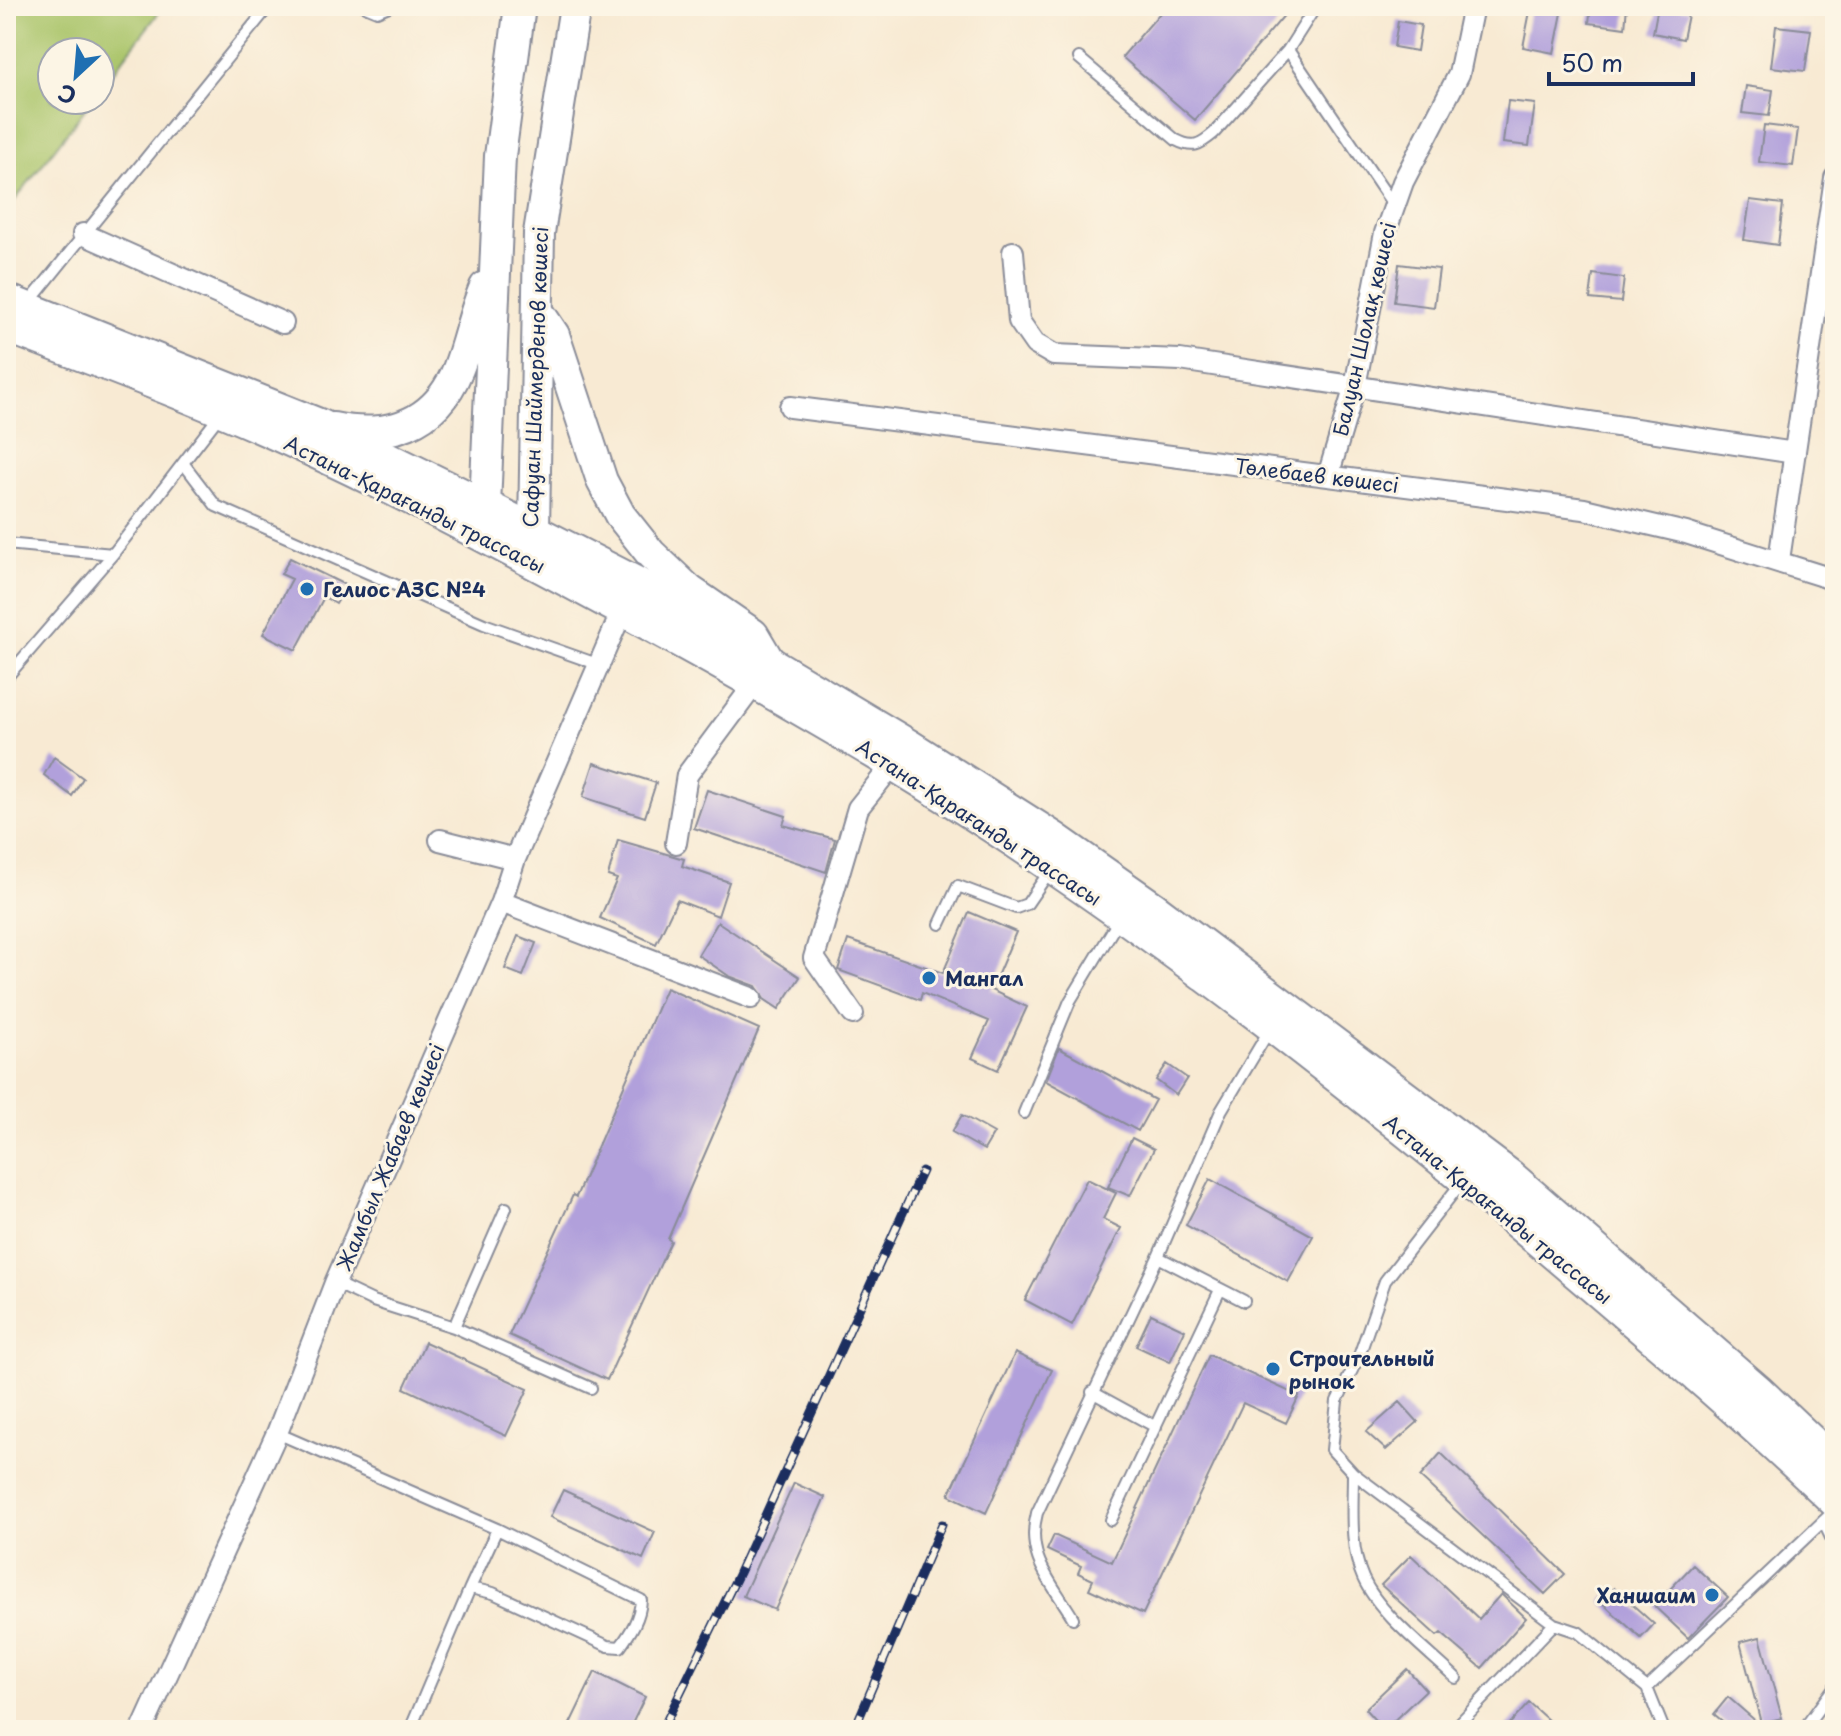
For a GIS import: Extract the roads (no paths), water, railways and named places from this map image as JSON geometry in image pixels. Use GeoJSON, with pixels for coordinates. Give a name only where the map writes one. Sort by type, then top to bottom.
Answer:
{"type":"FeatureCollection","features":[{"type":"Feature","properties":{"kind":"main road"},"geometry":{"type":"LineString","coordinates":[[485,522],[500,156],[520,6]]}},
{"type":"Feature","properties":{"kind":"main road","name":"Сафуан Шаймерденов көшесі"},"geometry":{"type":"LineString","coordinates":[[525,542],[539,233],[575,6]]}},
{"type":"Feature","properties":{"kind":"main road"},"geometry":{"type":"LineString","coordinates":[[319,425],[360,434],[380,433],[397,430],[425,414],[457,371],[476,306],[493,271]]}},
{"type":"Feature","properties":{"kind":"main road"},"geometry":{"type":"LineString","coordinates":[[537,309],[554,335],[602,481],[620,515],[651,554],[689,590],[753,634],[764,674]]}},
{"type":"Feature","properties":{"kind":"main road","name":"Астана-Қарағанды трассасы"},"geometry":{"type":"LineString","coordinates":[[12,315],[224,411],[485,522],[629,596],[764,674],[909,746],[1055,839],[1511,1177],[1758,1391],[1835,1464]]}},
{"type":"Feature","properties":{"kind":"main road","name":"Астана-Қарағанды трассасы"},"geometry":{"type":"LineString","coordinates":[[12,315],[319,425],[485,522]]}},
{"type":"Feature","properties":{"kind":"main road","name":"Астана-Қарағанды трассасы"},"geometry":{"type":"LineString","coordinates":[[764,674],[1053,867],[1271,1027],[1464,1178],[1753,1422],[1829,1511]]}},
{"type":"Feature","properties":{"kind":"street","name":"Балуан Шолақ көшесі"},"geometry":{"type":"LineString","coordinates":[[1328,476],[1355,386],[1385,233],[1394,206],[1459,74],[1473,6]]}},
{"type":"Feature","properties":{"kind":"street"},"geometry":{"type":"LineString","coordinates":[[1779,560],[1835,178]]}},
{"type":"Feature","properties":{"kind":"street"},"geometry":{"type":"LineString","coordinates":[[83,234],[283,323]]}},
{"type":"Feature","properties":{"kind":"street"},"geometry":{"type":"LineString","coordinates":[[1013,252],[1019,321],[1035,344],[1054,355],[1180,360],[1795,453]]}},
{"type":"Feature","properties":{"kind":"street","name":"Төлебаев көшесі"},"geometry":{"type":"LineString","coordinates":[[790,407],[1584,509],[1779,560],[1835,580]]}},
{"type":"Feature","properties":{"kind":"street","name":"Жамбыл Жабаев көшесі"},"geometry":{"type":"LineString","coordinates":[[142,1730],[277,1433],[335,1283],[501,902],[515,859],[629,596]]}},
{"type":"Feature","properties":{"kind":"street"},"geometry":{"type":"LineString","coordinates":[[676,843],[687,775],[764,674]]}},
{"type":"Feature","properties":{"kind":"street"},"geometry":{"type":"LineString","coordinates":[[853,1014],[814,958],[858,808],[894,763]]}},
{"type":"Feature","properties":{"kind":"street"},"geometry":{"type":"LineString","coordinates":[[440,840],[515,859]]}},
{"type":"Feature","properties":{"kind":"street"},"geometry":{"type":"LineString","coordinates":[[501,902],[751,998]]}},
{"type":"Feature","properties":{"kind":"lane"},"geometry":{"type":"LineString","coordinates":[[12,315],[83,234],[269,6]]}},
{"type":"Feature","properties":{"kind":"lane"},"geometry":{"type":"LineString","coordinates":[[365,6],[377,11],[389,6]]}},
{"type":"Feature","properties":{"kind":"lane"},"geometry":{"type":"LineString","coordinates":[[1079,58],[1176,140],[1188,146],[1200,145],[1288,50],[1316,6]]}},
{"type":"Feature","properties":{"kind":"lane"},"geometry":{"type":"LineString","coordinates":[[1288,50],[1394,206]]}},
{"type":"Feature","properties":{"kind":"lane"},"geometry":{"type":"LineString","coordinates":[[6,678],[113,554],[224,411]]}},
{"type":"Feature","properties":{"kind":"lane"},"geometry":{"type":"LineString","coordinates":[[184,464],[216,506],[484,624],[600,665]]}},
{"type":"Feature","properties":{"kind":"lane"},"geometry":{"type":"LineString","coordinates":[[6,544],[113,554]]}},
{"type":"Feature","properties":{"kind":"lane"},"geometry":{"type":"LineString","coordinates":[[940,924],[958,886],[1016,908],[1027,904],[1053,867]]}},
{"type":"Feature","properties":{"kind":"lane"},"geometry":{"type":"LineString","coordinates":[[1024,1113],[1070,1001],[1121,916]]}},
{"type":"Feature","properties":{"kind":"lane"},"geometry":{"type":"LineString","coordinates":[[1073,1618],[1032,1549],[1032,1532],[1092,1392],[1158,1257],[1221,1111],[1271,1027]]}},
{"type":"Feature","properties":{"kind":"lane"},"geometry":{"type":"LineString","coordinates":[[1464,1178],[1385,1281],[1359,1356],[1337,1401],[1332,1450],[1353,1473],[1554,1624],[1578,1632],[1647,1688],[1664,1730]]}},
{"type":"Feature","properties":{"kind":"lane"},"geometry":{"type":"LineString","coordinates":[[454,1327],[506,1208]]}},
{"type":"Feature","properties":{"kind":"lane"},"geometry":{"type":"LineString","coordinates":[[1158,1257],[1244,1301]]}},
{"type":"Feature","properties":{"kind":"lane"},"geometry":{"type":"LineString","coordinates":[[335,1283],[373,1301],[454,1327],[591,1388]]}},
{"type":"Feature","properties":{"kind":"lane"},"geometry":{"type":"LineString","coordinates":[[1111,1520],[1220,1290]]}},
{"type":"Feature","properties":{"kind":"lane"},"geometry":{"type":"LineString","coordinates":[[1092,1392],[1156,1427]]}},
{"type":"Feature","properties":{"kind":"lane"},"geometry":{"type":"LineString","coordinates":[[277,1433],[497,1529],[641,1600],[640,1613],[620,1647],[608,1646],[493,1593],[470,1588]]}},
{"type":"Feature","properties":{"kind":"lane"},"geometry":{"type":"LineString","coordinates":[[1353,1473],[1353,1531],[1363,1578],[1395,1620],[1456,1678]]}},
{"type":"Feature","properties":{"kind":"lane"},"geometry":{"type":"LineString","coordinates":[[1647,1688],[1829,1511],[1835,1510]]}},
{"type":"Feature","properties":{"kind":"lane"},"geometry":{"type":"LineString","coordinates":[[1829,1511],[1835,1546]]}},
{"type":"Feature","properties":{"kind":"lane"},"geometry":{"type":"LineString","coordinates":[[410,1730],[497,1529]]}},
{"type":"Feature","properties":{"kind":"lane"},"geometry":{"type":"LineString","coordinates":[[1453,1730],[1554,1624]]}},
{"type":"Feature","properties":{"kind":"lane"},"geometry":{"type":"LineString","coordinates":[[1803,1730],[1835,1686]]}},
{"type":"Feature","properties":{"kind":"railway"},"geometry":{"type":"LineString","coordinates":[[662,1730],[737,1577],[922,1171]]}},
{"type":"Feature","properties":{"kind":"railway"},"geometry":{"type":"LineString","coordinates":[[854,1730],[942,1524]]}},
{"type":"Feature","properties":{"kind":"place","name":"Гелиос АЗС №4"},"geometry":{"type":"Point","coordinates":[307,589]}},
{"type":"Feature","properties":{"kind":"place","name":"Мангал"},"geometry":{"type":"Point","coordinates":[929,978]}},
{"type":"Feature","properties":{"kind":"place","name":"Строительный рынок"},"geometry":{"type":"Point","coordinates":[1273,1369]}},
{"type":"Feature","properties":{"kind":"place","name":"Ханшаим"},"geometry":{"type":"Point","coordinates":[1712,1595]}}]}
